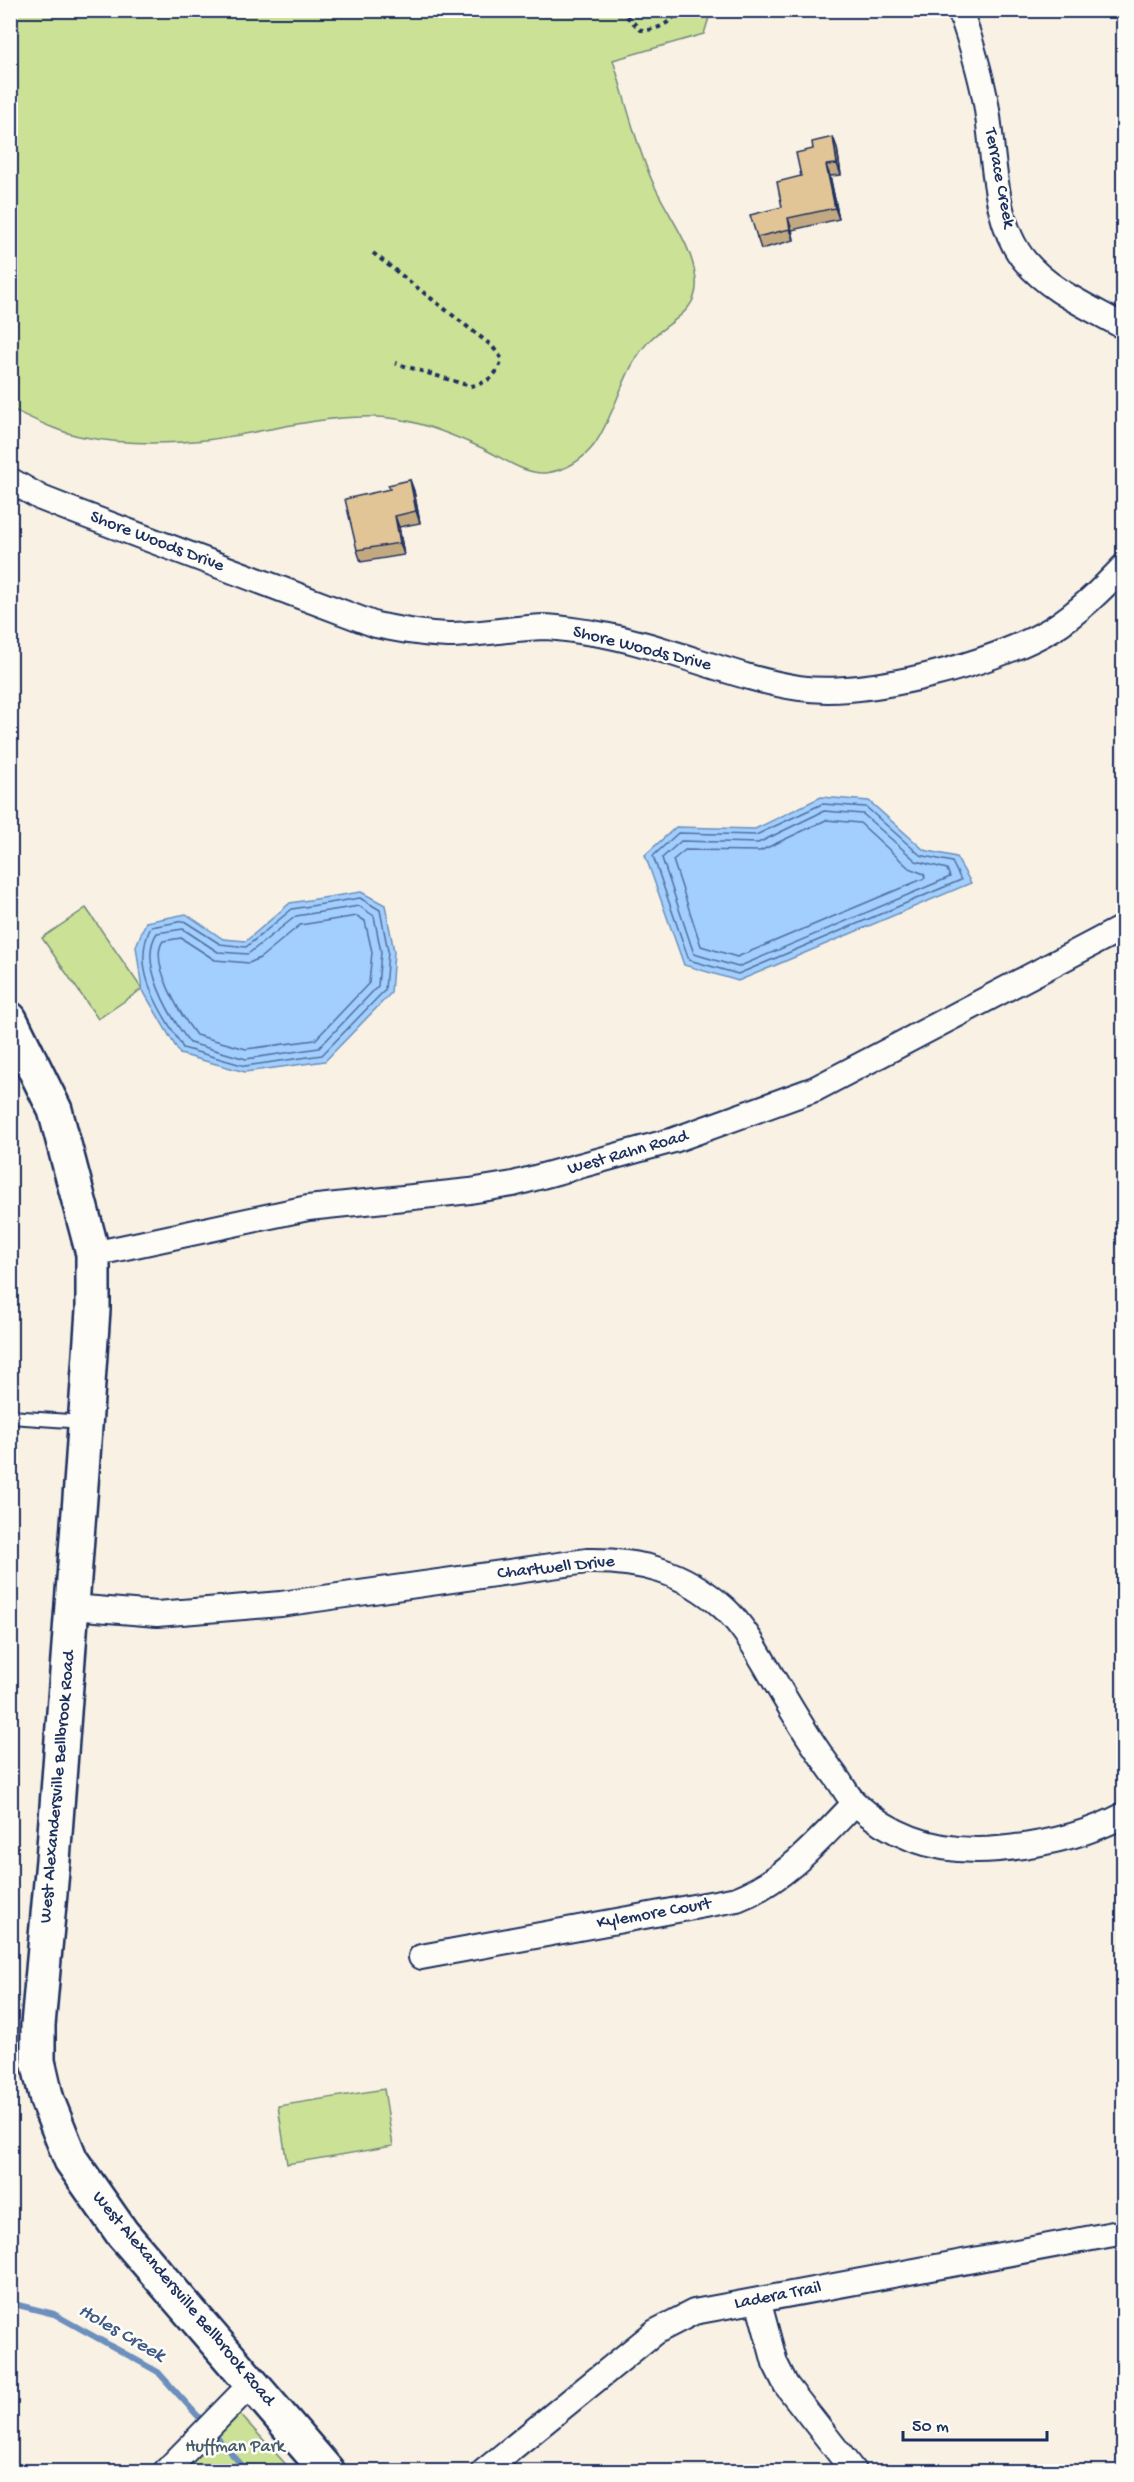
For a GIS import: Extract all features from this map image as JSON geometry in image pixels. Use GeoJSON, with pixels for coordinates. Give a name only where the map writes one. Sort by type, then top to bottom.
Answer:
{"type":"FeatureCollection","features":[{"type":"Feature","properties":{"kind":"main road","name":"West Alexandersville Bellbrook Road"},"geometry":{"type":"LineString","coordinates":[[10,1019],[55,1110],[93,1254],[93,1310],[72,1607],[38,2025],[38,2061],[47,2100],[71,2160],[92,2193],[122,2233],[253,2382],[328,2472]]}},
{"type":"Feature","properties":{"kind":"street","name":"Terrace Creek"},"geometry":{"type":"LineString","coordinates":[[960,10],[973,47],[983,89],[998,190],[1014,244],[1024,261],[1042,279],[1124,327]]}},
{"type":"Feature","properties":{"kind":"street","name":"Shore Woods Drive"},"geometry":{"type":"LineString","coordinates":[[10,480],[41,498],[376,625],[405,631],[448,635],[546,627],[595,633],[743,676],[800,688],[865,687],[976,661],[1024,644],[1071,616],[1124,566]]}},
{"type":"Feature","properties":{"kind":"street","name":"West Rahn Road"},"geometry":{"type":"LineString","coordinates":[[93,1254],[308,1208],[470,1191],[513,1184],[674,1140],[815,1089],[1124,927]]}},
{"type":"Feature","properties":{"kind":"street","name":"Chartwell Drive"},"geometry":{"type":"LineString","coordinates":[[72,1607],[157,1614],[281,1604],[587,1561],[623,1560],[659,1568],[688,1583],[725,1609],[756,1648],[811,1743],[855,1803],[909,1839],[967,1852],[1041,1845],[1124,1815]]}},
{"type":"Feature","properties":{"kind":"street","name":"Kylemore Court"},"geometry":{"type":"LineString","coordinates":[[420,1957],[737,1899],[761,1890],[788,1870],[855,1803]]}},
{"type":"Feature","properties":{"kind":"street","name":"Ladera Trail"},"geometry":{"type":"LineString","coordinates":[[483,2472],[655,2332],[674,2320],[694,2312],[1124,2232]]}},
{"type":"Feature","properties":{"kind":"street"},"geometry":{"type":"LineString","coordinates":[[758,2300],[775,2363],[786,2385],[854,2472]]}},
{"type":"Feature","properties":{"kind":"street"},"geometry":{"type":"LineString","coordinates":[[165,2472],[253,2382]]}},
{"type":"Feature","properties":{"kind":"lane"},"geometry":{"type":"LineString","coordinates":[[10,1417],[85,1422]]}},
{"type":"Feature","properties":{"kind":"path"},"geometry":{"type":"LineString","coordinates":[[620,10],[641,30],[653,31],[666,23],[679,10]]}},
{"type":"Feature","properties":{"kind":"path"},"geometry":{"type":"LineString","coordinates":[[373,253],[492,346],[502,359],[497,372],[470,386],[395,363]]}},
{"type":"Feature","properties":{"kind":"green space"},"geometry":{"type":"Polygon","coordinates":[[[11,10],[711,11],[704,34],[613,60],[648,171],[685,243],[694,267],[696,291],[693,300],[681,315],[651,339],[641,351],[594,445],[578,460],[552,472],[537,473],[520,468],[452,435],[393,418],[361,417],[322,420],[224,437],[160,443],[99,439],[75,435],[47,425],[11,409],[11,10]]]}},
{"type":"Feature","properties":{"kind":"green space"},"geometry":{"type":"Polygon","coordinates":[[[86,908],[142,989],[98,1019],[42,938],[86,908]]]}},
{"type":"Feature","properties":{"kind":"green space"},"geometry":{"type":"Polygon","coordinates":[[[384,2089],[393,2146],[287,2164],[278,2106],[384,2089]]]}},
{"type":"Feature","properties":{"kind":"green space","name":"Huffman Park"},"geometry":{"type":"Polygon","coordinates":[[[237,2411],[292,2471],[174,2472],[237,2411]]]}},
{"type":"Feature","properties":{"kind":"water"},"geometry":{"type":"Polygon","coordinates":[[[821,797],[869,801],[924,850],[956,857],[971,883],[738,981],[684,965],[645,855],[676,827],[755,829],[821,797]]]}},
{"type":"Feature","properties":{"kind":"water"},"geometry":{"type":"Polygon","coordinates":[[[361,892],[385,905],[394,951],[391,993],[325,1061],[245,1072],[180,1054],[142,989],[136,946],[146,922],[186,914],[223,939],[246,941],[290,903],[361,892]]]}},
{"type":"Feature","properties":{"kind":"building"},"geometry":{"type":"Polygon","coordinates":[[[833,137],[837,164],[826,165],[835,208],[788,218],[790,229],[757,237],[750,215],[782,207],[777,182],[801,176],[796,153],[813,149],[812,142],[833,137]]]}},
{"type":"Feature","properties":{"kind":"building"},"geometry":{"type":"Polygon","coordinates":[[[410,480],[416,511],[395,516],[400,543],[357,550],[345,499],[390,489],[388,485],[410,480]]]}},
{"type":"Feature","properties":{"kind":"waterway","name":"Holes Creek"},"geometry":{"type":"LineString","coordinates":[[10,2303],[54,2314],[158,2372],[205,2424]]}},
{"type":"Feature","properties":{"kind":"waterway","name":"Holes Creek"},"geometry":{"type":"LineString","coordinates":[[212,2432],[248,2472]]}}]}
